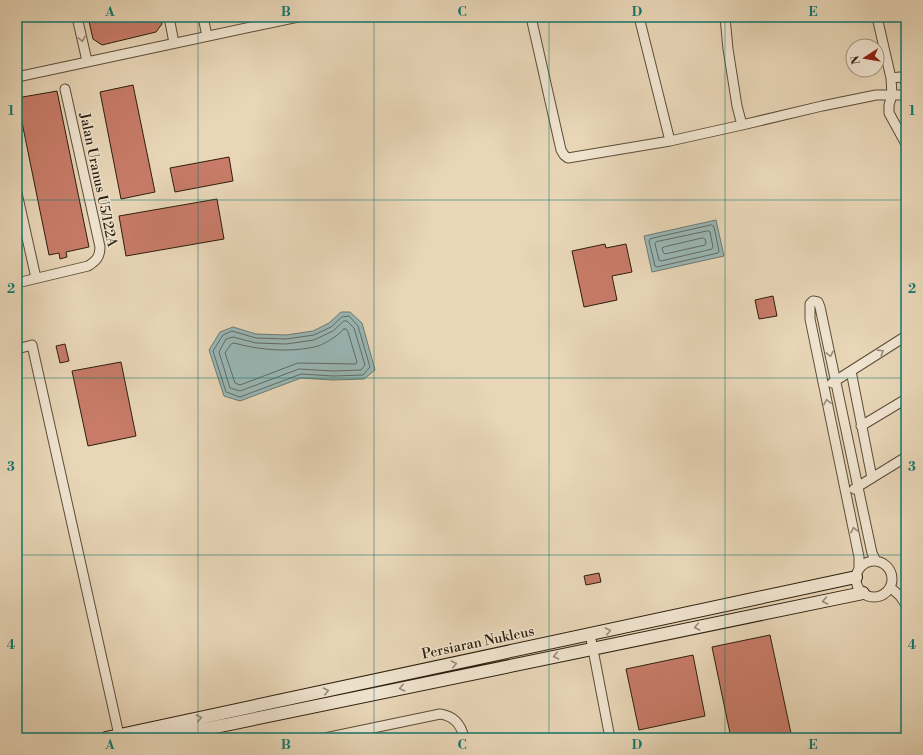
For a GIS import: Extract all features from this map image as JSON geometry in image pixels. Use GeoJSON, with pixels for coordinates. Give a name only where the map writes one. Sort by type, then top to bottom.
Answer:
{"type":"FeatureCollection","features":[{"type":"Feature","properties":{"kind":"street"},"geometry":{"type":"LineString","coordinates":[[77,17],[87,61]]}},
{"type":"Feature","properties":{"kind":"street"},"geometry":{"type":"LineString","coordinates":[[169,17],[174,43]]}},
{"type":"Feature","properties":{"kind":"street"},"geometry":{"type":"LineString","coordinates":[[203,17],[207,36]]}},
{"type":"Feature","properties":{"kind":"street"},"geometry":{"type":"LineString","coordinates":[[17,77],[298,17]]}},
{"type":"Feature","properties":{"kind":"street"},"geometry":{"type":"LineString","coordinates":[[532,17],[561,150],[568,158],[670,141],[876,95],[906,95]]}},
{"type":"Feature","properties":{"kind":"street"},"geometry":{"type":"LineString","coordinates":[[639,17],[670,141]]}},
{"type":"Feature","properties":{"kind":"street"},"geometry":{"type":"LineString","coordinates":[[725,17],[728,49],[737,106],[742,125]]}},
{"type":"Feature","properties":{"kind":"street"},"geometry":{"type":"LineString","coordinates":[[877,17],[891,78],[892,95],[889,105],[889,113],[906,144]]}},
{"type":"Feature","properties":{"kind":"street"},"geometry":{"type":"LineString","coordinates":[[891,78],[900,77],[905,80],[906,83]]}},
{"type":"Feature","properties":{"kind":"street","name":"Jalan Uranus U5/122A"},"geometry":{"type":"LineString","coordinates":[[17,283],[88,266],[95,262],[100,255],[100,247],[65,89]]}},
{"type":"Feature","properties":{"kind":"street"},"geometry":{"type":"LineString","coordinates":[[17,193],[36,278]]}},
{"type":"Feature","properties":{"kind":"street"},"geometry":{"type":"LineString","coordinates":[[858,573],[867,562],[876,561],[885,564],[891,575],[892,581],[890,587],[881,596],[869,596],[859,589],[858,573],[860,557],[809,310],[810,304],[813,302],[818,302],[820,307],[872,553],[876,561]]}},
{"type":"Feature","properties":{"kind":"street"},"geometry":{"type":"LineString","coordinates":[[824,388],[906,336]]}},
{"type":"Feature","properties":{"kind":"street"},"geometry":{"type":"LineString","coordinates":[[17,349],[32,345],[119,735]]}},
{"type":"Feature","properties":{"kind":"street"},"geometry":{"type":"LineString","coordinates":[[851,371],[872,478]]}},
{"type":"Feature","properties":{"kind":"street"},"geometry":{"type":"LineString","coordinates":[[861,426],[906,399]]}},
{"type":"Feature","properties":{"kind":"street"},"geometry":{"type":"LineString","coordinates":[[846,494],[906,457]]}},
{"type":"Feature","properties":{"kind":"street","name":"Persiaran Nukleus"},"geometry":{"type":"LineString","coordinates":[[173,733],[590,634],[858,573]]}},
{"type":"Feature","properties":{"kind":"street"},"geometry":{"type":"LineString","coordinates":[[890,587],[906,604]]}},
{"type":"Feature","properties":{"kind":"street","name":"Persiaran Nukleus"},"geometry":{"type":"LineString","coordinates":[[106,738],[119,735],[173,733],[863,593]]}},
{"type":"Feature","properties":{"kind":"street"},"geometry":{"type":"LineString","coordinates":[[590,634],[610,738]]}},
{"type":"Feature","properties":{"kind":"street"},"geometry":{"type":"LineString","coordinates":[[325,738],[440,714],[447,715],[458,722],[464,738]]}},
{"type":"Feature","properties":{"kind":"water"},"geometry":{"type":"Polygon","coordinates":[[[716,220],[724,256],[652,272],[644,236],[716,220]]]}},
{"type":"Feature","properties":{"kind":"water"},"geometry":{"type":"Polygon","coordinates":[[[341,312],[350,312],[362,323],[375,370],[364,379],[333,380],[301,378],[240,401],[224,396],[209,350],[220,332],[233,327],[256,334],[286,335],[313,331],[329,323],[341,312]]]}},
{"type":"Feature","properties":{"kind":"building"},"geometry":{"type":"Polygon","coordinates":[[[88,17],[160,17],[162,24],[156,32],[102,45],[93,39],[88,17]]]}},
{"type":"Feature","properties":{"kind":"building"},"geometry":{"type":"Polygon","coordinates":[[[133,85],[155,192],[121,199],[100,92],[133,85]]]}},
{"type":"Feature","properties":{"kind":"building"},"geometry":{"type":"Polygon","coordinates":[[[57,91],[89,247],[66,252],[67,257],[60,259],[59,253],[49,255],[17,98],[57,91]]]}},
{"type":"Feature","properties":{"kind":"building"},"geometry":{"type":"Polygon","coordinates":[[[229,157],[233,181],[175,192],[170,168],[229,157]]]}},
{"type":"Feature","properties":{"kind":"building"},"geometry":{"type":"Polygon","coordinates":[[[217,199],[224,239],[126,256],[119,216],[217,199]]]}},
{"type":"Feature","properties":{"kind":"building"},"geometry":{"type":"Polygon","coordinates":[[[605,244],[606,248],[626,244],[632,272],[612,276],[617,300],[584,307],[572,251],[605,244]]]}},
{"type":"Feature","properties":{"kind":"building"},"geometry":{"type":"Polygon","coordinates":[[[773,296],[777,316],[759,319],[755,300],[773,296]]]}},
{"type":"Feature","properties":{"kind":"building"},"geometry":{"type":"Polygon","coordinates":[[[65,344],[69,361],[60,363],[56,346],[65,344]]]}},
{"type":"Feature","properties":{"kind":"building"},"geometry":{"type":"Polygon","coordinates":[[[121,362],[136,436],[88,446],[72,371],[121,362]]]}},
{"type":"Feature","properties":{"kind":"building"},"geometry":{"type":"Polygon","coordinates":[[[599,573],[601,582],[586,585],[584,576],[599,573]]]}},
{"type":"Feature","properties":{"kind":"building"},"geometry":{"type":"Polygon","coordinates":[[[770,635],[792,738],[731,738],[712,647],[770,635]]]}},
{"type":"Feature","properties":{"kind":"building"},"geometry":{"type":"Polygon","coordinates":[[[693,655],[705,716],[639,730],[626,669],[693,655]]]}}]}
